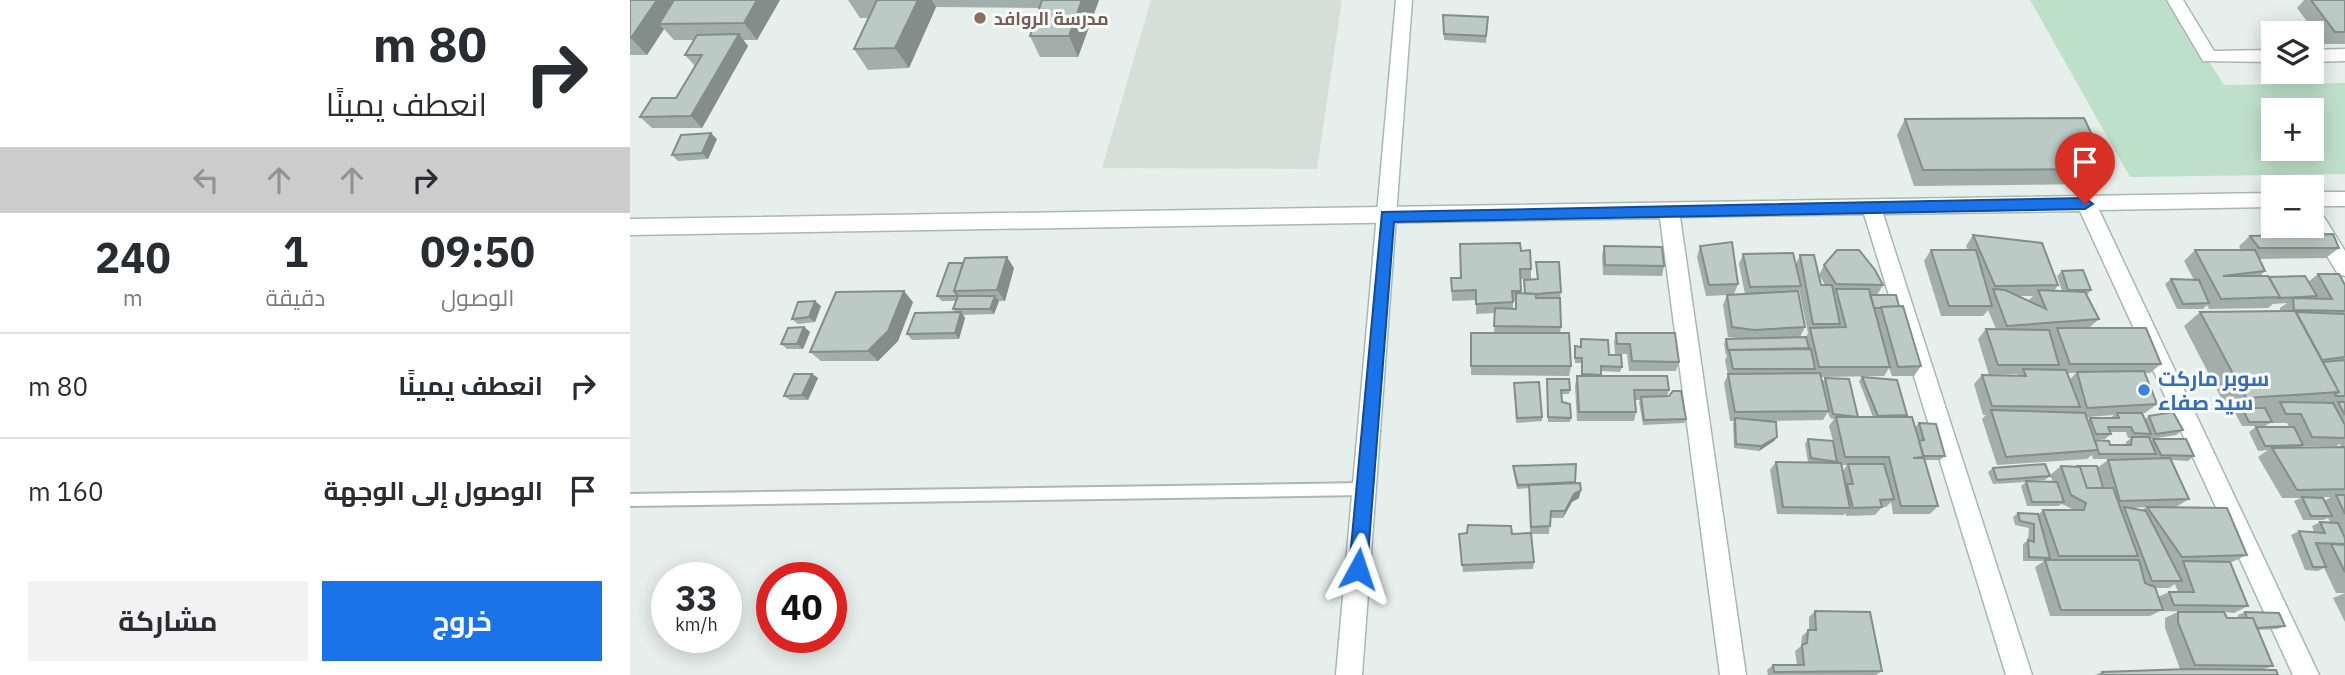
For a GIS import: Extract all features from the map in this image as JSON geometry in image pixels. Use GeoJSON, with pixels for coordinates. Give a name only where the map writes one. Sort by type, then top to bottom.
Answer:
{"type":"FeatureCollection","features":[{"type":"Feature","properties":{"kind":"street"},"geometry":{"type":"LineString","coordinates":[[1349,675],[1404,0]]}},
{"type":"Feature","properties":{"kind":"street"},"geometry":{"type":"LineString","coordinates":[[2175,0],[2208,57],[2261,56]]}},
{"type":"Feature","properties":{"kind":"street"},"geometry":{"type":"LineString","coordinates":[[2324,56],[2345,55]]}},
{"type":"Feature","properties":{"kind":"street"},"geometry":{"type":"LineString","coordinates":[[2324,199],[2345,199]]}},
{"type":"Feature","properties":{"kind":"street"},"geometry":{"type":"LineString","coordinates":[[630,228],[2261,200]]}},
{"type":"Feature","properties":{"kind":"street"},"geometry":{"type":"LineString","coordinates":[[2085,204],[2306,675]]}},
{"type":"Feature","properties":{"kind":"street"},"geometry":{"type":"LineString","coordinates":[[1871,207],[2019,675]]}},
{"type":"Feature","properties":{"kind":"street"},"geometry":{"type":"LineString","coordinates":[[1669,210],[1733,675]]}},
{"type":"Feature","properties":{"kind":"street"},"geometry":{"type":"LineString","coordinates":[[2324,234],[2345,268]]}},
{"type":"Feature","properties":{"kind":"lane"},"geometry":{"type":"LineString","coordinates":[[630,500],[1364,489]]}},
{"type":"Feature","properties":{"kind":"shaded area"},"geometry":{"type":"Polygon","coordinates":[[[1151,0],[1342,0],[1317,169],[1102,168],[1151,0]]]}},
{"type":"Feature","properties":{"kind":"green space"},"geometry":{"type":"Polygon","coordinates":[[[2030,0],[2170,0],[2224,85],[2345,83],[2345,174],[2130,177],[2030,0]]]}},
{"type":"Feature","properties":{"kind":"building"},"geometry":{"type":"Polygon","coordinates":[[[630,0],[657,0],[631,38],[630,38],[630,0]]]}},
{"type":"Feature","properties":{"kind":"building"},"geometry":{"type":"Polygon","coordinates":[[[674,0],[757,0],[744,23],[659,24],[674,0]]]}},
{"type":"Feature","properties":{"kind":"building"},"geometry":{"type":"Polygon","coordinates":[[[877,0],[918,0],[895,48],[854,49],[877,0]]]}},
{"type":"Feature","properties":{"kind":"building"},"geometry":{"type":"Polygon","coordinates":[[[1042,0],[1082,0],[1069,36],[1030,36],[1042,0]]]}},
{"type":"Feature","properties":{"kind":"building"},"geometry":{"type":"Polygon","coordinates":[[[2311,0],[2345,0],[2345,32],[2335,32],[2311,0]]]}},
{"type":"Feature","properties":{"kind":"building"},"geometry":{"type":"Polygon","coordinates":[[[1443,15],[1488,17],[1486,36],[1444,34],[1443,15]]]}},
{"type":"Feature","properties":{"kind":"building"},"geometry":{"type":"Polygon","coordinates":[[[739,34],[691,116],[640,117],[652,98],[676,98],[702,55],[685,55],[697,35],[739,34]]]}},
{"type":"Feature","properties":{"kind":"building"},"geometry":{"type":"Polygon","coordinates":[[[2084,118],[2108,169],[1923,170],[1905,119],[2084,118]]]}},
{"type":"Feature","properties":{"kind":"building"},"geometry":{"type":"Polygon","coordinates":[[[711,133],[702,153],[672,155],[681,135],[711,133]]]}},
{"type":"Feature","properties":{"kind":"building"},"geometry":{"type":"Polygon","coordinates":[[[2324,234],[2333,234],[2339,248],[2259,248],[2250,236],[2324,238],[2324,234]]]}},
{"type":"Feature","properties":{"kind":"building"},"geometry":{"type":"Polygon","coordinates":[[[1973,235],[2042,243],[2058,285],[1995,286],[1973,235]]]}},
{"type":"Feature","properties":{"kind":"building"},"geometry":{"type":"Polygon","coordinates":[[[1732,242],[1738,284],[1709,285],[1700,246],[1732,242]]]}},
{"type":"Feature","properties":{"kind":"building"},"geometry":{"type":"Polygon","coordinates":[[[1520,243],[1521,251],[1530,250],[1531,269],[1520,269],[1521,291],[1512,291],[1513,302],[1476,304],[1476,290],[1452,291],[1451,278],[1461,278],[1460,244],[1520,243]]]}},
{"type":"Feature","properties":{"kind":"building"},"geometry":{"type":"Polygon","coordinates":[[[1604,246],[1662,247],[1664,266],[1605,265],[1604,246]]]}},
{"type":"Feature","properties":{"kind":"building"},"geometry":{"type":"Polygon","coordinates":[[[1837,250],[1859,250],[1883,285],[1836,284],[1824,265],[1837,250]]]}},
{"type":"Feature","properties":{"kind":"building"},"geometry":{"type":"Polygon","coordinates":[[[1931,250],[1976,250],[1992,306],[1949,306],[1931,250]]]}},
{"type":"Feature","properties":{"kind":"building"},"geometry":{"type":"Polygon","coordinates":[[[2195,250],[2255,250],[2265,271],[2223,276],[2268,276],[2280,297],[2221,299],[2195,250]]]}},
{"type":"Feature","properties":{"kind":"building"},"geometry":{"type":"Polygon","coordinates":[[[1793,253],[1801,286],[1750,287],[1743,254],[1793,253]]]}},
{"type":"Feature","properties":{"kind":"building"},"geometry":{"type":"Polygon","coordinates":[[[1800,255],[1814,255],[1821,285],[1832,285],[1840,324],[1813,324],[1800,255]]]}},
{"type":"Feature","properties":{"kind":"building"},"geometry":{"type":"Polygon","coordinates":[[[1007,257],[997,290],[954,291],[965,258],[1007,257]]]}},
{"type":"Feature","properties":{"kind":"building"},"geometry":{"type":"Polygon","coordinates":[[[1536,262],[1559,262],[1561,292],[1525,293],[1524,280],[1538,279],[1536,262]]]}},
{"type":"Feature","properties":{"kind":"building"},"geometry":{"type":"Polygon","coordinates":[[[949,263],[963,263],[954,291],[958,296],[937,296],[949,263]]]}},
{"type":"Feature","properties":{"kind":"building"},"geometry":{"type":"Polygon","coordinates":[[[2083,270],[2091,290],[2068,290],[2062,271],[2083,270]]]}},
{"type":"Feature","properties":{"kind":"building"},"geometry":{"type":"Polygon","coordinates":[[[2318,274],[2339,274],[2345,285],[2345,311],[2294,310],[2293,298],[2332,299],[2318,274]]]}},
{"type":"Feature","properties":{"kind":"building"},"geometry":{"type":"Polygon","coordinates":[[[2305,276],[2317,296],[2279,298],[2269,277],[2305,276]]]}},
{"type":"Feature","properties":{"kind":"building"},"geometry":{"type":"Polygon","coordinates":[[[2171,279],[2199,280],[2209,303],[2183,304],[2171,279]]]}},
{"type":"Feature","properties":{"kind":"building"},"geometry":{"type":"Polygon","coordinates":[[[1836,289],[1869,289],[1890,367],[1819,367],[1810,328],[1846,327],[1836,289]]]}},
{"type":"Feature","properties":{"kind":"building"},"geometry":{"type":"Polygon","coordinates":[[[1993,289],[2005,290],[2046,309],[2038,290],[2085,292],[2099,319],[2007,326],[1993,289]]]}},
{"type":"Feature","properties":{"kind":"building"},"geometry":{"type":"Polygon","coordinates":[[[904,291],[888,331],[868,351],[810,352],[836,292],[904,291]]]}},
{"type":"Feature","properties":{"kind":"building"},"geometry":{"type":"Polygon","coordinates":[[[1798,291],[1805,327],[1754,330],[1732,327],[1727,295],[1798,291]]]}},
{"type":"Feature","properties":{"kind":"building"},"geometry":{"type":"Polygon","coordinates":[[[1516,293],[1536,294],[1536,298],[1560,298],[1561,327],[1494,326],[1495,308],[1516,309],[1516,293]]]}},
{"type":"Feature","properties":{"kind":"building"},"geometry":{"type":"Polygon","coordinates":[[[1870,295],[1896,295],[1899,306],[1874,308],[1870,295]]]}},
{"type":"Feature","properties":{"kind":"building"},"geometry":{"type":"Polygon","coordinates":[[[958,296],[995,296],[990,309],[953,309],[958,296]]]}},
{"type":"Feature","properties":{"kind":"building"},"geometry":{"type":"Polygon","coordinates":[[[815,301],[809,317],[792,319],[798,302],[815,301]]]}},
{"type":"Feature","properties":{"kind":"building"},"geometry":{"type":"Polygon","coordinates":[[[1903,306],[1921,366],[1898,367],[1881,307],[1903,306]]]}},
{"type":"Feature","properties":{"kind":"building"},"geometry":{"type":"Polygon","coordinates":[[[2295,311],[2339,392],[2246,398],[2200,312],[2295,311]]]}},
{"type":"Feature","properties":{"kind":"building"},"geometry":{"type":"Polygon","coordinates":[[[961,312],[955,333],[907,334],[915,313],[961,312]]]}},
{"type":"Feature","properties":{"kind":"building"},"geometry":{"type":"Polygon","coordinates":[[[2296,312],[2345,314],[2345,357],[2322,360],[2296,312]]]}},
{"type":"Feature","properties":{"kind":"building"},"geometry":{"type":"Polygon","coordinates":[[[804,327],[797,344],[781,344],[788,328],[804,327]]]}},
{"type":"Feature","properties":{"kind":"building"},"geometry":{"type":"Polygon","coordinates":[[[2057,328],[2146,328],[2161,364],[2070,364],[2057,328]]]}},
{"type":"Feature","properties":{"kind":"building"},"geometry":{"type":"Polygon","coordinates":[[[1986,329],[2049,330],[2059,365],[1998,365],[1986,329]]]}},
{"type":"Feature","properties":{"kind":"building"},"geometry":{"type":"Polygon","coordinates":[[[1471,333],[1569,333],[1571,366],[1471,366],[1471,333]]]}},
{"type":"Feature","properties":{"kind":"building"},"geometry":{"type":"Polygon","coordinates":[[[1616,333],[1675,333],[1679,362],[1632,361],[1630,344],[1617,344],[1616,333]]]}},
{"type":"Feature","properties":{"kind":"building"},"geometry":{"type":"Polygon","coordinates":[[[1806,337],[1809,348],[1728,350],[1726,339],[1806,337]]]}},
{"type":"Feature","properties":{"kind":"building"},"geometry":{"type":"Polygon","coordinates":[[[1581,339],[1608,340],[1609,355],[1621,355],[1622,367],[1601,366],[1601,375],[1582,374],[1582,358],[1575,358],[1575,346],[1581,347],[1581,339]]]}},
{"type":"Feature","properties":{"kind":"building"},"geometry":{"type":"Polygon","coordinates":[[[1811,349],[1815,369],[1733,369],[1729,350],[1811,349]]]}},
{"type":"Feature","properties":{"kind":"building"},"geometry":{"type":"Polygon","coordinates":[[[2345,360],[2345,396],[2336,396],[2339,392],[2323,362],[2345,360]]]}},
{"type":"Feature","properties":{"kind":"building"},"geometry":{"type":"Polygon","coordinates":[[[2023,369],[2066,370],[2080,407],[1992,406],[1982,375],[2026,376],[2023,369]]]}},
{"type":"Feature","properties":{"kind":"building"},"geometry":{"type":"Polygon","coordinates":[[[2144,371],[2157,404],[2087,408],[2077,372],[2144,371]]]}},
{"type":"Feature","properties":{"kind":"building"},"geometry":{"type":"Polygon","coordinates":[[[1820,373],[1829,411],[1735,412],[1728,374],[1820,373]]]}},
{"type":"Feature","properties":{"kind":"building"},"geometry":{"type":"Polygon","coordinates":[[[794,374],[812,374],[802,395],[784,396],[794,374]]]}},
{"type":"Feature","properties":{"kind":"building"},"geometry":{"type":"Polygon","coordinates":[[[1577,376],[1667,376],[1669,390],[1634,390],[1636,412],[1579,412],[1577,376]]]}},
{"type":"Feature","properties":{"kind":"building"},"geometry":{"type":"Polygon","coordinates":[[[1862,377],[1897,380],[1907,415],[1878,416],[1862,377]]]}},
{"type":"Feature","properties":{"kind":"building"},"geometry":{"type":"Polygon","coordinates":[[[1825,378],[1849,379],[1858,417],[1833,414],[1825,378]]]}},
{"type":"Feature","properties":{"kind":"building"},"geometry":{"type":"Polygon","coordinates":[[[1547,379],[1569,379],[1570,390],[1561,390],[1562,402],[1570,404],[1571,418],[1548,417],[1547,379]]]}},
{"type":"Feature","properties":{"kind":"building"},"geometry":{"type":"Polygon","coordinates":[[[1539,382],[1542,417],[1517,418],[1514,383],[1539,382]]]}},
{"type":"Feature","properties":{"kind":"building"},"geometry":{"type":"Polygon","coordinates":[[[1673,391],[1681,391],[1686,419],[1644,420],[1641,397],[1669,396],[1673,391]]]}},
{"type":"Feature","properties":{"kind":"building"},"geometry":{"type":"Polygon","coordinates":[[[2280,402],[2333,403],[2345,425],[2345,438],[2312,437],[2301,414],[2286,414],[2280,402]]]}},
{"type":"Feature","properties":{"kind":"building"},"geometry":{"type":"Polygon","coordinates":[[[2338,402],[2345,402],[2345,415],[2338,402]]]}},
{"type":"Feature","properties":{"kind":"building"},"geometry":{"type":"Polygon","coordinates":[[[2242,408],[2265,408],[2272,422],[2249,422],[2242,408]]]}},
{"type":"Feature","properties":{"kind":"building"},"geometry":{"type":"Polygon","coordinates":[[[1991,410],[2085,413],[2098,450],[2006,457],[1991,410]]]}},
{"type":"Feature","properties":{"kind":"building"},"geometry":{"type":"Polygon","coordinates":[[[2173,412],[2183,430],[2156,434],[2149,416],[2173,412]]]}},
{"type":"Feature","properties":{"kind":"building"},"geometry":{"type":"Polygon","coordinates":[[[2117,413],[2142,413],[2151,434],[2134,433],[2131,427],[2108,427],[2111,434],[2096,434],[2090,418],[2119,418],[2117,413]]]}},
{"type":"Feature","properties":{"kind":"building"},"geometry":{"type":"Polygon","coordinates":[[[1836,417],[1912,417],[1924,457],[1913,458],[1924,458],[1938,506],[1901,506],[1889,457],[1845,457],[1836,417]]]}},
{"type":"Feature","properties":{"kind":"building"},"geometry":{"type":"Polygon","coordinates":[[[1735,418],[1776,422],[1777,437],[1761,446],[1736,444],[1735,418]]]}},
{"type":"Feature","properties":{"kind":"building"},"geometry":{"type":"Polygon","coordinates":[[[1919,423],[1936,424],[1945,456],[1923,456],[1919,441],[1924,440],[1919,423]]]}},
{"type":"Feature","properties":{"kind":"building"},"geometry":{"type":"Polygon","coordinates":[[[2256,427],[2294,427],[2303,445],[2265,446],[2256,427]]]}},
{"type":"Feature","properties":{"kind":"building"},"geometry":{"type":"Polygon","coordinates":[[[2132,437],[2149,437],[2156,454],[2099,454],[2095,440],[2109,441],[2110,445],[2131,445],[2132,437]]]}},
{"type":"Feature","properties":{"kind":"building"},"geometry":{"type":"Polygon","coordinates":[[[1808,439],[1833,441],[1837,462],[1811,458],[1808,439]]]}},
{"type":"Feature","properties":{"kind":"building"},"geometry":{"type":"Polygon","coordinates":[[[2153,439],[2186,439],[2194,456],[2161,455],[2153,439]]]}},
{"type":"Feature","properties":{"kind":"building"},"geometry":{"type":"Polygon","coordinates":[[[2345,447],[2345,489],[2297,490],[2272,448],[2345,447]]]}},
{"type":"Feature","properties":{"kind":"building"},"geometry":{"type":"Polygon","coordinates":[[[2170,458],[2189,499],[2120,501],[2108,460],[2170,458]]]}},
{"type":"Feature","properties":{"kind":"building"},"geometry":{"type":"Polygon","coordinates":[[[1776,462],[1841,463],[1850,508],[1783,507],[1776,462]]]}},
{"type":"Feature","properties":{"kind":"building"},"geometry":{"type":"Polygon","coordinates":[[[1576,464],[1575,482],[1518,485],[1513,466],[1576,464]]]}},
{"type":"Feature","properties":{"kind":"building"},"geometry":{"type":"Polygon","coordinates":[[[1848,464],[1884,464],[1894,499],[1880,500],[1882,507],[1853,508],[1847,484],[1853,484],[1848,464]]]}},
{"type":"Feature","properties":{"kind":"building"},"geometry":{"type":"Polygon","coordinates":[[[2045,464],[2050,476],[1997,480],[1993,468],[2045,464]]]}},
{"type":"Feature","properties":{"kind":"building"},"geometry":{"type":"Polygon","coordinates":[[[2061,466],[2080,467],[2087,488],[2113,488],[2138,556],[2059,556],[2043,510],[2084,510],[2086,503],[2071,495],[2061,466]]]}},
{"type":"Feature","properties":{"kind":"building"},"geometry":{"type":"Polygon","coordinates":[[[2076,466],[2097,466],[2103,488],[2087,488],[2080,467],[2076,466]]]}},
{"type":"Feature","properties":{"kind":"building"},"geometry":{"type":"Polygon","coordinates":[[[2026,481],[2057,482],[2064,502],[2032,502],[2026,481]]]}},
{"type":"Feature","properties":{"kind":"building"},"geometry":{"type":"Polygon","coordinates":[[[1580,483],[1581,490],[1574,494],[1565,511],[1551,511],[1550,526],[1531,527],[1529,485],[1580,483]]]}},
{"type":"Feature","properties":{"kind":"building"},"geometry":{"type":"Polygon","coordinates":[[[2336,495],[2345,495],[2345,514],[2336,495]]]}},
{"type":"Feature","properties":{"kind":"building"},"geometry":{"type":"Polygon","coordinates":[[[2302,497],[2323,498],[2332,516],[2311,516],[2302,497]]]}},
{"type":"Feature","properties":{"kind":"building"},"geometry":{"type":"Polygon","coordinates":[[[2124,507],[2146,511],[2182,581],[2152,581],[2124,507]]]}},
{"type":"Feature","properties":{"kind":"building"},"geometry":{"type":"Polygon","coordinates":[[[2147,507],[2227,508],[2247,555],[2182,557],[2147,507]]]}},
{"type":"Feature","properties":{"kind":"building"},"geometry":{"type":"Polygon","coordinates":[[[2018,513],[2038,514],[2050,558],[2029,557],[2028,540],[2034,542],[2034,524],[2020,521],[2018,513]]]}},
{"type":"Feature","properties":{"kind":"building"},"geometry":{"type":"Polygon","coordinates":[[[2320,522],[2338,523],[2345,544],[2316,543],[2326,567],[2313,567],[2299,531],[2325,533],[2320,522]]]}},
{"type":"Feature","properties":{"kind":"building"},"geometry":{"type":"Polygon","coordinates":[[[1468,525],[1511,526],[1512,534],[1531,533],[1534,562],[1462,565],[1459,534],[1467,533],[1468,525]]]}},
{"type":"Feature","properties":{"kind":"building"},"geometry":{"type":"Polygon","coordinates":[[[2331,544],[2345,545],[2345,572],[2331,544]]]}},
{"type":"Feature","properties":{"kind":"building"},"geometry":{"type":"Polygon","coordinates":[[[2045,560],[2139,560],[2145,583],[2155,587],[2163,610],[2061,610],[2045,560]]]}},
{"type":"Feature","properties":{"kind":"building"},"geometry":{"type":"Polygon","coordinates":[[[2183,561],[2230,562],[2248,606],[2174,605],[2169,592],[2194,592],[2183,561]]]}},
{"type":"Feature","properties":{"kind":"building"},"geometry":{"type":"Polygon","coordinates":[[[1815,611],[1870,612],[1882,671],[1774,672],[1773,665],[1804,665],[1802,645],[1807,643],[1808,630],[1816,630],[1815,611]]]}},
{"type":"Feature","properties":{"kind":"building"},"geometry":{"type":"Polygon","coordinates":[[[2178,612],[2224,612],[2227,618],[2253,618],[2273,666],[2195,665],[2178,622],[2178,612]]]}},
{"type":"Feature","properties":{"kind":"building"},"geometry":{"type":"Polygon","coordinates":[[[2245,612],[2279,613],[2285,626],[2257,628],[2253,618],[2247,618],[2245,612]]]}},
{"type":"Feature","properties":{"kind":"building"},"geometry":{"type":"Polygon","coordinates":[[[2276,670],[2278,675],[2103,675],[2102,672],[2276,670]]]}},
{"type":"Feature","properties":{"kind":"place","name":"مدرسة الروافد"},"geometry":{"type":"Point","coordinates":[980,18]}},
{"type":"Feature","properties":{"kind":"place","name":"سوبر ماركت سيد صفاء"},"geometry":{"type":"Point","coordinates":[2144,390]}},
{"type":"Feature","properties":{"kind":"route"},"geometry":{"type":"LineString","coordinates":[[1358,569],[1387,216],[2085,204]]}}]}
